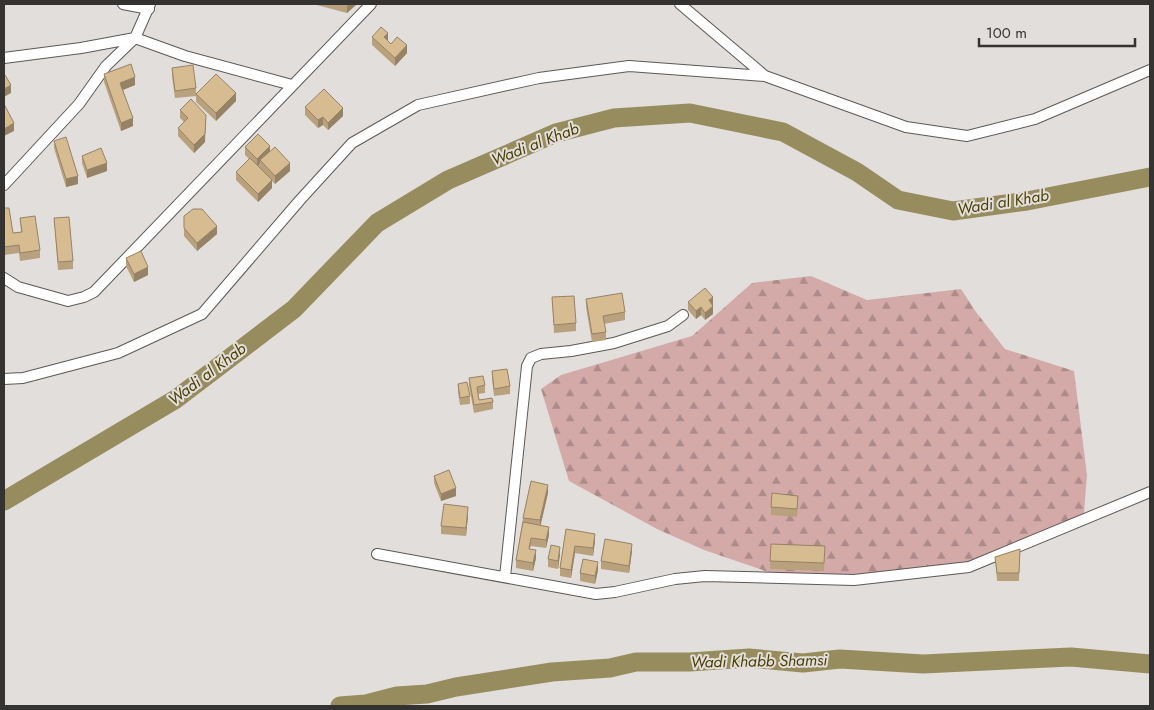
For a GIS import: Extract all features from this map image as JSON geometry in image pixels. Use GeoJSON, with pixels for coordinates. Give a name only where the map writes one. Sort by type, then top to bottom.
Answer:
{"type":"FeatureCollection","features":[{"type":"Feature","properties":{"kind":"street"},"geometry":{"type":"LineString","coordinates":[[4,186],[79,104],[106,66],[135,38],[149,6],[123,4]]}},
{"type":"Feature","properties":{"kind":"street"},"geometry":{"type":"LineString","coordinates":[[4,278],[18,287],[68,301],[94,292],[371,4]]}},
{"type":"Feature","properties":{"kind":"street"},"geometry":{"type":"LineString","coordinates":[[680,4],[765,76]]}},
{"type":"Feature","properties":{"kind":"street"},"geometry":{"type":"LineString","coordinates":[[4,58],[81,48],[135,38],[185,56],[292,85]]}},
{"type":"Feature","properties":{"kind":"street"},"geometry":{"type":"LineString","coordinates":[[4,379],[23,378],[118,353],[202,314],[300,200],[352,143],[418,105],[539,78],[629,66],[765,76],[906,126],[967,136],[1035,119],[1150,70]]}},
{"type":"Feature","properties":{"kind":"street"},"geometry":{"type":"LineString","coordinates":[[505,577],[527,366],[531,358],[542,354],[614,343],[668,326],[683,315]]}},
{"type":"Feature","properties":{"kind":"street"},"geometry":{"type":"LineString","coordinates":[[377,554],[596,594],[615,592],[675,579],[704,576],[854,580],[969,567],[1150,492]]}},
{"type":"Feature","properties":{"kind":"green space"},"geometry":{"type":"Polygon","coordinates":[[[811,276],[867,300],[961,289],[976,312],[1005,349],[1074,371],[1087,475],[1083,525],[966,571],[851,584],[771,573],[704,550],[657,529],[569,481],[541,389],[561,375],[692,336],[752,283],[811,276]]]}},
{"type":"Feature","properties":{"kind":"building"},"geometry":{"type":"Polygon","coordinates":[[[381,27],[388,33],[384,37],[391,44],[397,37],[407,45],[395,58],[372,37],[381,27]]]}},
{"type":"Feature","properties":{"kind":"building"},"geometry":{"type":"Polygon","coordinates":[[[131,64],[135,77],[120,83],[133,118],[121,123],[104,74],[131,64]]]}},
{"type":"Feature","properties":{"kind":"building"},"geometry":{"type":"Polygon","coordinates":[[[193,65],[196,88],[175,91],[172,68],[193,65]]]}},
{"type":"Feature","properties":{"kind":"building"},"geometry":{"type":"Polygon","coordinates":[[[216,74],[236,93],[216,113],[196,94],[216,74]]]}},
{"type":"Feature","properties":{"kind":"building"},"geometry":{"type":"Polygon","coordinates":[[[4,75],[11,85],[4,89],[4,75]]]}},
{"type":"Feature","properties":{"kind":"building"},"geometry":{"type":"Polygon","coordinates":[[[324,89],[343,108],[328,123],[323,117],[318,120],[305,107],[324,89]]]}},
{"type":"Feature","properties":{"kind":"building"},"geometry":{"type":"Polygon","coordinates":[[[191,99],[206,115],[205,134],[194,145],[178,128],[188,118],[180,110],[191,99]]]}},
{"type":"Feature","properties":{"kind":"building"},"geometry":{"type":"Polygon","coordinates":[[[4,104],[14,123],[4,129],[4,104]]]}},
{"type":"Feature","properties":{"kind":"building"},"geometry":{"type":"Polygon","coordinates":[[[258,134],[270,146],[257,159],[245,147],[258,134]]]}},
{"type":"Feature","properties":{"kind":"building"},"geometry":{"type":"Polygon","coordinates":[[[66,137],[78,176],[66,179],[54,141],[66,137]]]}},
{"type":"Feature","properties":{"kind":"building"},"geometry":{"type":"Polygon","coordinates":[[[275,147],[290,163],[275,176],[260,160],[275,147]]]}},
{"type":"Feature","properties":{"kind":"building"},"geometry":{"type":"Polygon","coordinates":[[[101,148],[107,163],[87,170],[82,156],[101,148]]]}},
{"type":"Feature","properties":{"kind":"building"},"geometry":{"type":"Polygon","coordinates":[[[250,158],[272,180],[258,194],[236,172],[250,158]]]}},
{"type":"Feature","properties":{"kind":"building"},"geometry":{"type":"Polygon","coordinates":[[[4,208],[9,208],[13,233],[22,232],[20,218],[35,216],[40,250],[20,253],[19,245],[4,247],[4,208]]]}},
{"type":"Feature","properties":{"kind":"building"},"geometry":{"type":"Polygon","coordinates":[[[193,209],[202,209],[217,226],[197,243],[184,228],[184,216],[193,209]]]}},
{"type":"Feature","properties":{"kind":"building"},"geometry":{"type":"Polygon","coordinates":[[[69,217],[73,261],[58,262],[54,218],[69,217]]]}},
{"type":"Feature","properties":{"kind":"building"},"geometry":{"type":"Polygon","coordinates":[[[141,251],[148,267],[134,274],[126,258],[141,251]]]}},
{"type":"Feature","properties":{"kind":"building"},"geometry":{"type":"Polygon","coordinates":[[[705,288],[713,297],[709,300],[713,306],[705,313],[701,307],[696,311],[688,302],[705,288]]]}},
{"type":"Feature","properties":{"kind":"building"},"geometry":{"type":"Polygon","coordinates":[[[622,293],[625,312],[603,316],[606,332],[592,334],[586,299],[622,293]]]}},
{"type":"Feature","properties":{"kind":"building"},"geometry":{"type":"Polygon","coordinates":[[[574,296],[576,323],[554,325],[552,297],[574,296]]]}},
{"type":"Feature","properties":{"kind":"building"},"geometry":{"type":"Polygon","coordinates":[[[507,369],[510,386],[494,389],[492,371],[507,369]]]}},
{"type":"Feature","properties":{"kind":"building"},"geometry":{"type":"Polygon","coordinates":[[[483,376],[485,385],[477,387],[479,400],[492,398],[493,402],[474,405],[469,378],[483,376]]]}},
{"type":"Feature","properties":{"kind":"building"},"geometry":{"type":"Polygon","coordinates":[[[467,382],[470,396],[460,398],[458,384],[467,382]]]}},
{"type":"Feature","properties":{"kind":"building"},"geometry":{"type":"Polygon","coordinates":[[[449,470],[456,488],[441,494],[434,476],[449,470]]]}},
{"type":"Feature","properties":{"kind":"building"},"geometry":{"type":"Polygon","coordinates":[[[531,481],[548,485],[540,520],[523,518],[531,481]]]}},
{"type":"Feature","properties":{"kind":"building"},"geometry":{"type":"Polygon","coordinates":[[[772,493],[798,496],[797,509],[771,507],[772,493]]]}},
{"type":"Feature","properties":{"kind":"building"},"geometry":{"type":"Polygon","coordinates":[[[444,504],[468,507],[466,528],[441,526],[444,504]]]}},
{"type":"Feature","properties":{"kind":"building"},"geometry":{"type":"Polygon","coordinates":[[[523,522],[549,527],[546,540],[531,538],[529,549],[536,550],[533,563],[516,560],[523,522]]]}},
{"type":"Feature","properties":{"kind":"building"},"geometry":{"type":"Polygon","coordinates":[[[566,529],[595,534],[593,548],[575,546],[571,570],[560,568],[566,529]]]}},
{"type":"Feature","properties":{"kind":"building"},"geometry":{"type":"Polygon","coordinates":[[[605,539],[632,544],[629,566],[601,561],[605,539]]]}},
{"type":"Feature","properties":{"kind":"building"},"geometry":{"type":"Polygon","coordinates":[[[771,544],[825,546],[824,563],[770,561],[771,544]]]}},
{"type":"Feature","properties":{"kind":"building"},"geometry":{"type":"Polygon","coordinates":[[[551,545],[560,547],[558,561],[548,559],[551,545]]]}},
{"type":"Feature","properties":{"kind":"building"},"geometry":{"type":"Polygon","coordinates":[[[1020,549],[1019,573],[997,573],[995,557],[1020,549]]]}},
{"type":"Feature","properties":{"kind":"building"},"geometry":{"type":"Polygon","coordinates":[[[583,559],[598,562],[595,576],[580,573],[583,559]]]}},
{"type":"Feature","properties":{"kind":"waterway","name":"Wadi al Khab"},"geometry":{"type":"LineString","coordinates":[[4,501],[176,399],[294,309],[377,223],[448,180],[556,133],[614,118],[690,113],[783,132],[857,172],[898,200],[953,211],[1027,201],[1150,177]]}},
{"type":"Feature","properties":{"kind":"waterway","name":"Wadi Khabb Shamsi"},"geometry":{"type":"LineString","coordinates":[[340,706],[366,704],[397,696],[427,694],[456,687],[552,672],[610,668],[636,662],[690,662],[749,658],[803,663],[840,659],[923,664],[1071,657],[1150,664]]}}]}
